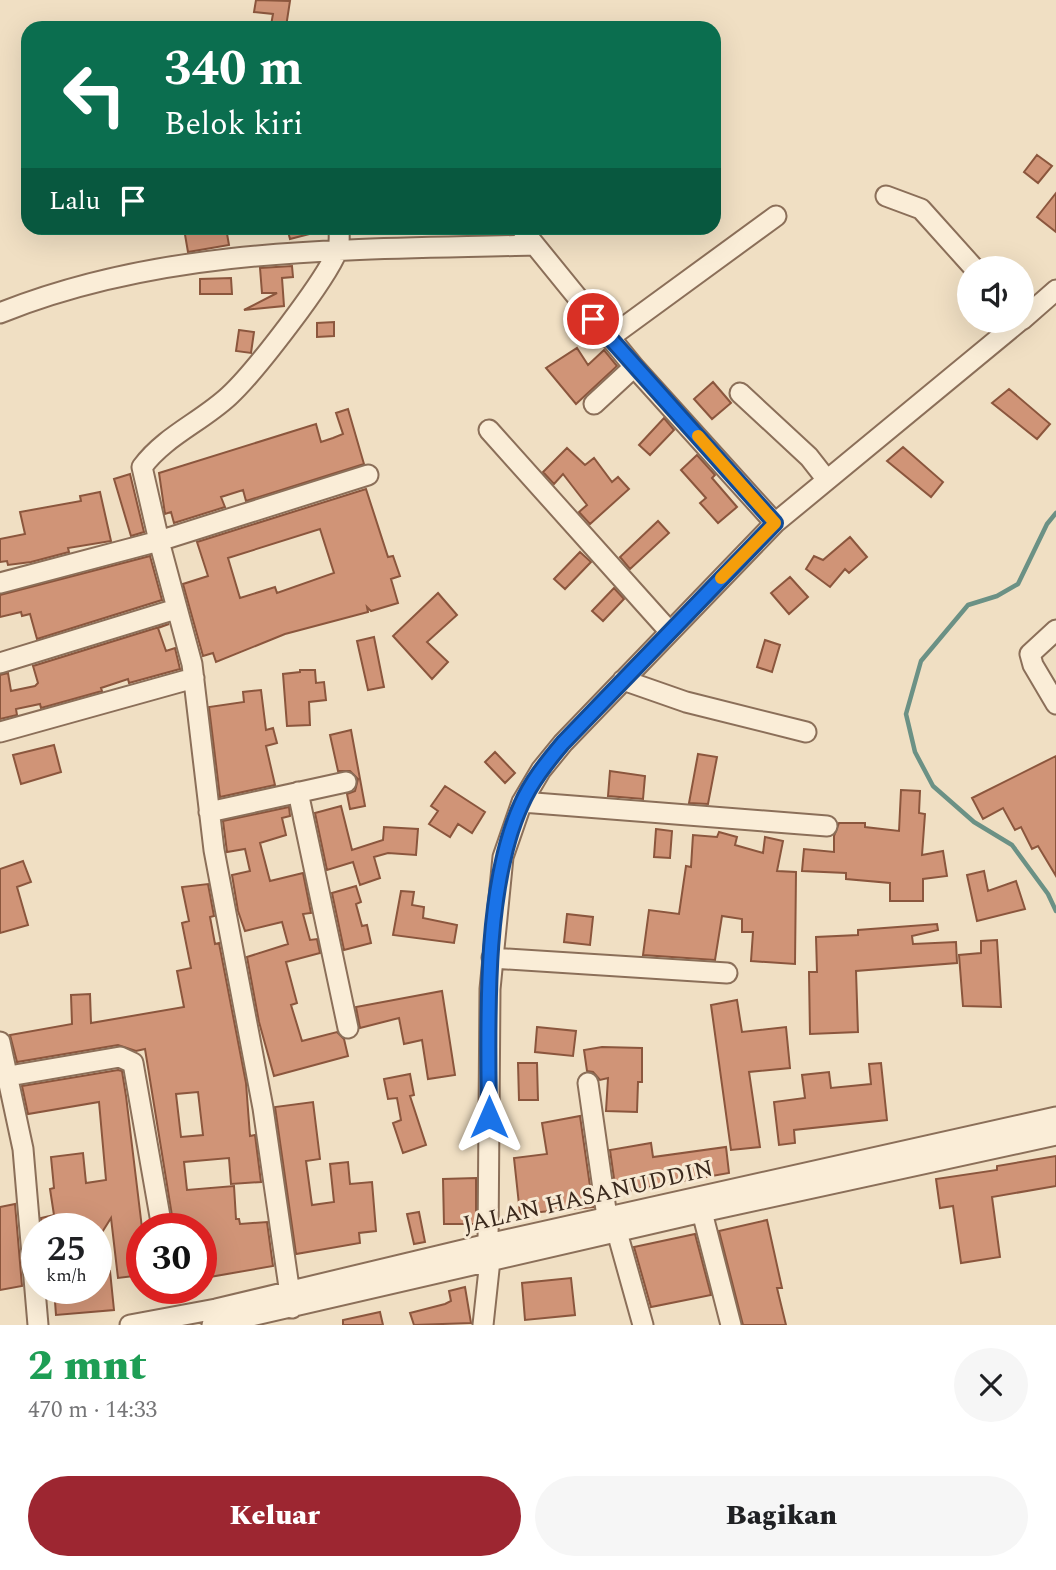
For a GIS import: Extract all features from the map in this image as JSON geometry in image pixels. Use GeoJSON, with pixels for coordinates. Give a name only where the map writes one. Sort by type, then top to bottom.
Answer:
{"type":"FeatureCollection","features":[{"type":"Feature","properties":{"kind":"street"},"geometry":{"type":"LineString","coordinates":[[886,196],[921,209],[963,256]]}},
{"type":"Feature","properties":{"kind":"street"},"geometry":{"type":"LineString","coordinates":[[609,338],[776,216]]}},
{"type":"Feature","properties":{"kind":"street"},"geometry":{"type":"LineString","coordinates":[[291,1299],[263,1108],[209,812],[194,678],[142,467],[167,440],[208,414],[231,395],[304,304],[337,250],[338,235]]}},
{"type":"Feature","properties":{"kind":"street"},"geometry":{"type":"LineString","coordinates":[[526,235],[634,368],[775,523]]}},
{"type":"Feature","properties":{"kind":"street"},"geometry":{"type":"LineString","coordinates":[[0,313],[62,291],[122,276],[282,252],[533,244]]}},
{"type":"Feature","properties":{"kind":"street"},"geometry":{"type":"LineString","coordinates":[[1034,309],[1056,290]]}},
{"type":"Feature","properties":{"kind":"street"},"geometry":{"type":"LineString","coordinates":[[483,1325],[489,1252],[488,1027],[492,958],[503,857],[522,802],[541,770],[563,743],[775,523],[1005,333]]}},
{"type":"Feature","properties":{"kind":"street"},"geometry":{"type":"LineString","coordinates":[[594,404],[634,368]]}},
{"type":"Feature","properties":{"kind":"street"},"geometry":{"type":"LineString","coordinates":[[740,393],[809,457],[827,480]]}},
{"type":"Feature","properties":{"kind":"street"},"geometry":{"type":"LineString","coordinates":[[489,430],[670,632]]}},
{"type":"Feature","properties":{"kind":"street"},"geometry":{"type":"LineString","coordinates":[[0,583],[159,541],[368,475]]}},
{"type":"Feature","properties":{"kind":"street"},"geometry":{"type":"LineString","coordinates":[[0,663],[176,609]]}},
{"type":"Feature","properties":{"kind":"street"},"geometry":{"type":"LineString","coordinates":[[1056,629],[1030,654],[1033,665],[1056,704]]}},
{"type":"Feature","properties":{"kind":"street"},"geometry":{"type":"LineString","coordinates":[[0,732],[194,678]]}},
{"type":"Feature","properties":{"kind":"street"},"geometry":{"type":"LineString","coordinates":[[623,680],[686,702],[806,732]]}},
{"type":"Feature","properties":{"kind":"street"},"geometry":{"type":"LineString","coordinates":[[209,812],[346,782]]}},
{"type":"Feature","properties":{"kind":"street"},"geometry":{"type":"LineString","coordinates":[[298,792],[348,1028]]}},
{"type":"Feature","properties":{"kind":"street"},"geometry":{"type":"LineString","coordinates":[[522,802],[828,825]]}},
{"type":"Feature","properties":{"kind":"street"},"geometry":{"type":"LineString","coordinates":[[492,958],[727,973]]}},
{"type":"Feature","properties":{"kind":"street"},"geometry":{"type":"LineString","coordinates":[[0,1042],[23,1150],[38,1325]]}},
{"type":"Feature","properties":{"kind":"street"},"geometry":{"type":"LineString","coordinates":[[9,1076],[120,1057],[129,1058],[133,1063],[159,1213]]}},
{"type":"Feature","properties":{"kind":"street"},"geometry":{"type":"LineString","coordinates":[[588,1083],[612,1224],[643,1325]]}},
{"type":"Feature","properties":{"kind":"street","name":"JALAN HASANUDDIN"},"geometry":{"type":"LineString","coordinates":[[612,1224],[702,1212],[1056,1117]]}},
{"type":"Feature","properties":{"kind":"street","name":"JALAN HASANUDDIN"},"geometry":{"type":"LineString","coordinates":[[212,1325],[291,1299],[896,1160],[1056,1135]]}},
{"type":"Feature","properties":{"kind":"street"},"geometry":{"type":"LineString","coordinates":[[702,1212],[731,1325]]}},
{"type":"Feature","properties":{"kind":"street","name":"JALAN HASANUDDIN"},"geometry":{"type":"LineString","coordinates":[[130,1325],[291,1299]]}},
{"type":"Feature","properties":{"kind":"building"},"geometry":{"type":"Polygon","coordinates":[[[256,0],[290,1],[287,21],[272,21],[273,14],[254,12],[256,0]]]}},
{"type":"Feature","properties":{"kind":"building"},"geometry":{"type":"Polygon","coordinates":[[[1037,155],[1052,166],[1038,183],[1024,172],[1037,155]]]}},
{"type":"Feature","properties":{"kind":"building"},"geometry":{"type":"Polygon","coordinates":[[[1056,193],[1056,232],[1037,217],[1056,193]]]}},
{"type":"Feature","properties":{"kind":"building"},"geometry":{"type":"Polygon","coordinates":[[[185,235],[227,235],[229,245],[188,252],[185,235]]]}},
{"type":"Feature","properties":{"kind":"building"},"geometry":{"type":"Polygon","coordinates":[[[289,235],[306,235],[290,239],[289,235]]]}},
{"type":"Feature","properties":{"kind":"building"},"geometry":{"type":"Polygon","coordinates":[[[292,266],[293,277],[282,278],[284,306],[244,310],[277,293],[262,293],[260,268],[292,266]]]}},
{"type":"Feature","properties":{"kind":"building"},"geometry":{"type":"Polygon","coordinates":[[[231,278],[232,294],[200,294],[200,279],[231,278]]]}},
{"type":"Feature","properties":{"kind":"building"},"geometry":{"type":"Polygon","coordinates":[[[334,322],[334,336],[317,337],[317,323],[334,322]]]}},
{"type":"Feature","properties":{"kind":"building"},"geometry":{"type":"Polygon","coordinates":[[[239,330],[254,332],[251,353],[236,351],[239,330]]]}},
{"type":"Feature","properties":{"kind":"building"},"geometry":{"type":"Polygon","coordinates":[[[577,348],[588,365],[604,350],[617,366],[576,404],[546,368],[577,348]]]}},
{"type":"Feature","properties":{"kind":"building"},"geometry":{"type":"Polygon","coordinates":[[[713,382],[731,403],[712,419],[694,399],[713,382]]]}},
{"type":"Feature","properties":{"kind":"building"},"geometry":{"type":"Polygon","coordinates":[[[1009,389],[1050,424],[1037,439],[992,403],[1009,389]]]}},
{"type":"Feature","properties":{"kind":"building"},"geometry":{"type":"Polygon","coordinates":[[[348,409],[364,464],[246,501],[243,490],[221,497],[225,507],[174,523],[171,512],[165,514],[159,473],[316,424],[321,442],[333,438],[343,434],[336,413],[348,409]]]}},
{"type":"Feature","properties":{"kind":"building"},"geometry":{"type":"Polygon","coordinates":[[[664,418],[674,430],[650,455],[639,445],[664,418]]]}},
{"type":"Feature","properties":{"kind":"building"},"geometry":{"type":"Polygon","coordinates":[[[903,447],[943,482],[931,497],[887,461],[903,447]]]}},
{"type":"Feature","properties":{"kind":"building"},"geometry":{"type":"Polygon","coordinates":[[[567,448],[585,465],[594,458],[612,482],[618,477],[629,489],[590,524],[579,512],[587,505],[563,474],[554,484],[543,472],[567,448]]]}},
{"type":"Feature","properties":{"kind":"building"},"geometry":{"type":"Polygon","coordinates":[[[697,455],[715,475],[712,478],[737,507],[718,523],[700,503],[706,498],[681,470],[697,455]]]}},
{"type":"Feature","properties":{"kind":"building"},"geometry":{"type":"Polygon","coordinates":[[[130,474],[144,532],[131,536],[114,479],[130,474]]]}},
{"type":"Feature","properties":{"kind":"building"},"geometry":{"type":"Polygon","coordinates":[[[366,489],[388,557],[393,556],[400,576],[391,579],[398,603],[371,611],[367,607],[368,612],[285,634],[216,662],[213,653],[203,656],[183,584],[208,576],[197,542],[366,489]],[[320,529],[228,558],[240,598],[275,587],[277,593],[334,573],[320,529]]]}},
{"type":"Feature","properties":{"kind":"building"},"geometry":{"type":"Polygon","coordinates":[[[100,492],[111,541],[68,548],[69,552],[31,562],[8,565],[7,561],[0,562],[0,539],[25,534],[20,512],[81,501],[80,496],[100,492]]]}},
{"type":"Feature","properties":{"kind":"building"},"geometry":{"type":"Polygon","coordinates":[[[658,521],[669,533],[630,569],[620,557],[658,521]]]}},
{"type":"Feature","properties":{"kind":"building"},"geometry":{"type":"Polygon","coordinates":[[[850,537],[867,557],[849,573],[845,569],[830,587],[806,569],[814,556],[823,560],[850,537]]]}},
{"type":"Feature","properties":{"kind":"building"},"geometry":{"type":"Polygon","coordinates":[[[580,552],[591,562],[565,589],[554,579],[580,552]]]}},
{"type":"Feature","properties":{"kind":"building"},"geometry":{"type":"Polygon","coordinates":[[[150,556],[162,600],[37,639],[30,614],[22,616],[21,612],[0,617],[0,595],[150,556]]]}},
{"type":"Feature","properties":{"kind":"building"},"geometry":{"type":"Polygon","coordinates":[[[790,577],[808,597],[789,614],[771,593],[790,577]]]}},
{"type":"Feature","properties":{"kind":"building"},"geometry":{"type":"Polygon","coordinates":[[[614,588],[624,599],[603,621],[592,611],[614,588]]]}},
{"type":"Feature","properties":{"kind":"building"},"geometry":{"type":"Polygon","coordinates":[[[438,593],[457,615],[427,642],[448,662],[432,679],[393,636],[438,593]]]}},
{"type":"Feature","properties":{"kind":"building"},"geometry":{"type":"Polygon","coordinates":[[[169,624],[158,628],[166,651],[175,648],[180,669],[129,683],[128,679],[101,688],[102,691],[41,708],[40,704],[16,709],[17,715],[0,719],[0,675],[8,673],[11,691],[35,686],[38,683],[33,666],[169,624]]]}},
{"type":"Feature","properties":{"kind":"building"},"geometry":{"type":"Polygon","coordinates":[[[374,637],[384,687],[368,690],[357,641],[374,637]]]}},
{"type":"Feature","properties":{"kind":"building"},"geometry":{"type":"Polygon","coordinates":[[[765,640],[780,645],[772,672],[757,667],[765,640]]]}},
{"type":"Feature","properties":{"kind":"building"},"geometry":{"type":"Polygon","coordinates":[[[315,670],[316,683],[324,682],[326,700],[309,702],[310,725],[287,726],[283,674],[315,670]]]}},
{"type":"Feature","properties":{"kind":"building"},"geometry":{"type":"Polygon","coordinates":[[[261,690],[266,730],[273,728],[277,743],[266,746],[275,785],[220,797],[209,707],[244,702],[243,692],[261,690]]]}},
{"type":"Feature","properties":{"kind":"building"},"geometry":{"type":"Polygon","coordinates":[[[351,730],[365,806],[350,809],[347,794],[355,791],[358,779],[350,771],[338,771],[330,735],[351,730]]]}},
{"type":"Feature","properties":{"kind":"building"},"geometry":{"type":"Polygon","coordinates":[[[54,745],[61,772],[21,784],[13,755],[54,745]]]}},
{"type":"Feature","properties":{"kind":"building"},"geometry":{"type":"Polygon","coordinates":[[[495,752],[515,773],[505,783],[485,762],[495,752]]]}},
{"type":"Feature","properties":{"kind":"building"},"geometry":{"type":"Polygon","coordinates":[[[698,754],[717,757],[708,804],[689,803],[698,754]]]}},
{"type":"Feature","properties":{"kind":"building"},"geometry":{"type":"Polygon","coordinates":[[[1056,756],[1056,876],[1038,846],[1032,849],[1021,827],[1015,830],[1003,808],[983,819],[972,798],[1056,756]]]}},
{"type":"Feature","properties":{"kind":"building"},"geometry":{"type":"Polygon","coordinates":[[[610,771],[645,776],[643,799],[608,796],[610,771]]]}},
{"type":"Feature","properties":{"kind":"building"},"geometry":{"type":"Polygon","coordinates":[[[445,786],[485,812],[472,833],[458,824],[450,837],[429,824],[438,811],[431,806],[445,786]]]}},
{"type":"Feature","properties":{"kind":"building"},"geometry":{"type":"Polygon","coordinates":[[[901,790],[920,791],[919,813],[925,814],[922,855],[943,851],[947,876],[923,879],[923,901],[890,901],[890,883],[846,879],[846,873],[802,871],[804,849],[834,852],[834,836],[839,823],[865,823],[865,827],[899,831],[901,790]]]}},
{"type":"Feature","properties":{"kind":"building"},"geometry":{"type":"Polygon","coordinates":[[[341,806],[352,850],[383,840],[384,827],[418,829],[416,855],[388,853],[374,857],[380,878],[360,885],[353,862],[327,870],[315,813],[341,806]]]}},
{"type":"Feature","properties":{"kind":"building"},"geometry":{"type":"Polygon","coordinates":[[[289,807],[290,816],[282,818],[286,835],[260,843],[270,881],[303,873],[311,913],[303,914],[310,940],[317,939],[320,953],[286,962],[297,1003],[291,1005],[302,1041],[337,1032],[344,1039],[348,1056],[274,1076],[259,1022],[247,957],[288,944],[282,922],[245,931],[238,911],[232,875],[250,871],[245,849],[227,852],[223,821],[289,807]]]}},
{"type":"Feature","properties":{"kind":"building"},"geometry":{"type":"Polygon","coordinates":[[[656,829],[672,831],[670,858],[654,857],[656,829]]]}},
{"type":"Feature","properties":{"kind":"building"},"geometry":{"type":"Polygon","coordinates":[[[719,832],[737,837],[735,845],[763,853],[765,837],[783,841],[777,871],[796,872],[795,964],[751,961],[753,932],[742,932],[742,919],[722,916],[715,960],[643,955],[649,910],[679,914],[686,866],[691,867],[693,835],[717,837],[719,832]]]}},
{"type":"Feature","properties":{"kind":"building"},"geometry":{"type":"Polygon","coordinates":[[[23,861],[31,882],[17,887],[28,925],[0,933],[0,869],[23,861]]]}},
{"type":"Feature","properties":{"kind":"building"},"geometry":{"type":"Polygon","coordinates":[[[984,871],[988,891],[1016,881],[1025,909],[977,921],[967,875],[984,871]]]}},
{"type":"Feature","properties":{"kind":"building"},"geometry":{"type":"Polygon","coordinates":[[[208,884],[214,916],[210,917],[215,944],[219,943],[246,1083],[250,1136],[255,1135],[261,1182],[231,1184],[229,1158],[184,1162],[187,1190],[234,1186],[236,1219],[239,1219],[240,1224],[267,1222],[273,1266],[217,1276],[217,1213],[172,1213],[145,1049],[136,1051],[118,1045],[17,1062],[10,1035],[72,1024],[71,995],[90,994],[91,1023],[184,1007],[177,971],[191,968],[182,923],[189,921],[182,887],[208,884]],[[198,1092],[176,1094],[181,1137],[203,1135],[198,1092]]]}},
{"type":"Feature","properties":{"kind":"building"},"geometry":{"type":"Polygon","coordinates":[[[356,886],[361,902],[356,904],[362,926],[367,925],[371,943],[344,950],[332,893],[356,886]]]}},
{"type":"Feature","properties":{"kind":"building"},"geometry":{"type":"Polygon","coordinates":[[[401,891],[414,892],[412,905],[424,907],[423,918],[457,925],[454,943],[393,935],[401,891]]]}},
{"type":"Feature","properties":{"kind":"building"},"geometry":{"type":"Polygon","coordinates":[[[567,914],[593,917],[590,945],[564,942],[567,914]]]}},
{"type":"Feature","properties":{"kind":"building"},"geometry":{"type":"Polygon","coordinates":[[[937,924],[938,930],[912,936],[913,944],[956,942],[957,963],[856,971],[858,1032],[810,1034],[809,972],[817,972],[816,937],[858,935],[858,930],[937,924]]]}},
{"type":"Feature","properties":{"kind":"building"},"geometry":{"type":"Polygon","coordinates":[[[997,940],[1001,1007],[963,1006],[959,955],[981,953],[981,941],[997,940]]]}},
{"type":"Feature","properties":{"kind":"building"},"geometry":{"type":"Polygon","coordinates":[[[442,991],[455,1075],[428,1079],[422,1040],[404,1044],[399,1018],[360,1028],[356,1007],[442,991]]]}},
{"type":"Feature","properties":{"kind":"building"},"geometry":{"type":"Polygon","coordinates":[[[737,1000],[742,1032],[786,1027],[790,1068],[749,1072],[760,1147],[731,1150],[711,1005],[737,1000]]]}},
{"type":"Feature","properties":{"kind":"building"},"geometry":{"type":"Polygon","coordinates":[[[537,1027],[576,1031],[573,1056],[535,1052],[537,1027]]]}},
{"type":"Feature","properties":{"kind":"building"},"geometry":{"type":"Polygon","coordinates":[[[602,1047],[642,1048],[642,1082],[638,1082],[637,1112],[606,1111],[608,1078],[600,1080],[593,1072],[587,1071],[584,1050],[602,1047]]]}},
{"type":"Feature","properties":{"kind":"building"},"geometry":{"type":"Polygon","coordinates":[[[518,1063],[537,1063],[538,1100],[519,1100],[518,1063]]]}},
{"type":"Feature","properties":{"kind":"building"},"geometry":{"type":"Polygon","coordinates":[[[881,1063],[887,1120],[794,1130],[795,1143],[779,1145],[774,1102],[805,1098],[802,1075],[829,1072],[831,1088],[871,1084],[869,1064],[881,1063]]]}},
{"type":"Feature","properties":{"kind":"building"},"geometry":{"type":"Polygon","coordinates":[[[122,1071],[140,1213],[126,1213],[126,1277],[118,1278],[112,1213],[54,1213],[50,1189],[54,1188],[51,1157],[83,1153],[86,1183],[106,1180],[99,1102],[28,1114],[22,1086],[122,1071]]]}},
{"type":"Feature","properties":{"kind":"building"},"geometry":{"type":"Polygon","coordinates":[[[410,1074],[414,1095],[410,1096],[426,1145],[403,1153],[393,1123],[401,1120],[397,1098],[388,1099],[384,1079],[410,1074]]]}},
{"type":"Feature","properties":{"kind":"building"},"geometry":{"type":"Polygon","coordinates":[[[313,1102],[320,1159],[306,1161],[312,1205],[334,1202],[330,1164],[348,1162],[350,1184],[372,1182],[376,1231],[359,1233],[360,1243],[296,1254],[275,1107],[313,1102]]]}},
{"type":"Feature","properties":{"kind":"building"},"geometry":{"type":"Polygon","coordinates":[[[580,1116],[593,1207],[520,1214],[514,1158],[547,1154],[542,1123],[580,1116]]]}},
{"type":"Feature","properties":{"kind":"building"},"geometry":{"type":"Polygon","coordinates":[[[651,1143],[653,1157],[726,1147],[729,1173],[616,1193],[610,1150],[651,1143]]]}},
{"type":"Feature","properties":{"kind":"building"},"geometry":{"type":"Polygon","coordinates":[[[1056,1156],[1056,1186],[992,1197],[1000,1257],[961,1263],[953,1206],[940,1208],[936,1179],[997,1170],[997,1166],[1056,1156]]]}},
{"type":"Feature","properties":{"kind":"building"},"geometry":{"type":"Polygon","coordinates":[[[476,1178],[476,1224],[444,1224],[443,1179],[476,1178]]]}},
{"type":"Feature","properties":{"kind":"building"},"geometry":{"type":"Polygon","coordinates":[[[15,1204],[21,1286],[0,1290],[0,1207],[15,1204]]]}},
{"type":"Feature","properties":{"kind":"building"},"geometry":{"type":"Polygon","coordinates":[[[419,1212],[425,1242],[414,1244],[407,1214],[419,1212]]]}},
{"type":"Feature","properties":{"kind":"building"},"geometry":{"type":"Polygon","coordinates":[[[767,1220],[782,1288],[777,1288],[786,1325],[743,1325],[719,1231],[767,1220]]]}},
{"type":"Feature","properties":{"kind":"building"},"geometry":{"type":"Polygon","coordinates":[[[695,1234],[711,1295],[651,1307],[634,1247],[695,1234]]]}},
{"type":"Feature","properties":{"kind":"building"},"geometry":{"type":"Polygon","coordinates":[[[571,1278],[575,1315],[525,1320],[522,1283],[571,1278]]]}},
{"type":"Feature","properties":{"kind":"building"},"geometry":{"type":"Polygon","coordinates":[[[465,1287],[471,1323],[414,1325],[410,1313],[445,1304],[451,1301],[449,1291],[465,1287]]]}},
{"type":"Feature","properties":{"kind":"building"},"geometry":{"type":"Polygon","coordinates":[[[112,1290],[114,1310],[56,1315],[55,1304],[112,1304],[112,1290]]]}},
{"type":"Feature","properties":{"kind":"building"},"geometry":{"type":"Polygon","coordinates":[[[380,1312],[383,1325],[343,1325],[343,1320],[380,1312]]]}},
{"type":"Feature","properties":{"kind":"waterway"},"geometry":{"type":"LineString","coordinates":[[1056,513],[1047,524],[1018,584],[997,596],[968,605],[921,661],[906,714],[915,752],[933,786],[974,822],[1012,845],[1048,894],[1056,911]]}},
{"type":"Feature","properties":{"kind":"slow traffic"},"geometry":{"type":"LineString","coordinates":[[698,436],[775,523],[721,578]]}},
{"type":"Feature","properties":{"kind":"route"},"geometry":{"type":"LineString","coordinates":[[489,1117],[488,1027],[497,902],[503,857],[522,802],[541,770],[563,743],[775,523],[593,319]]}}]}
